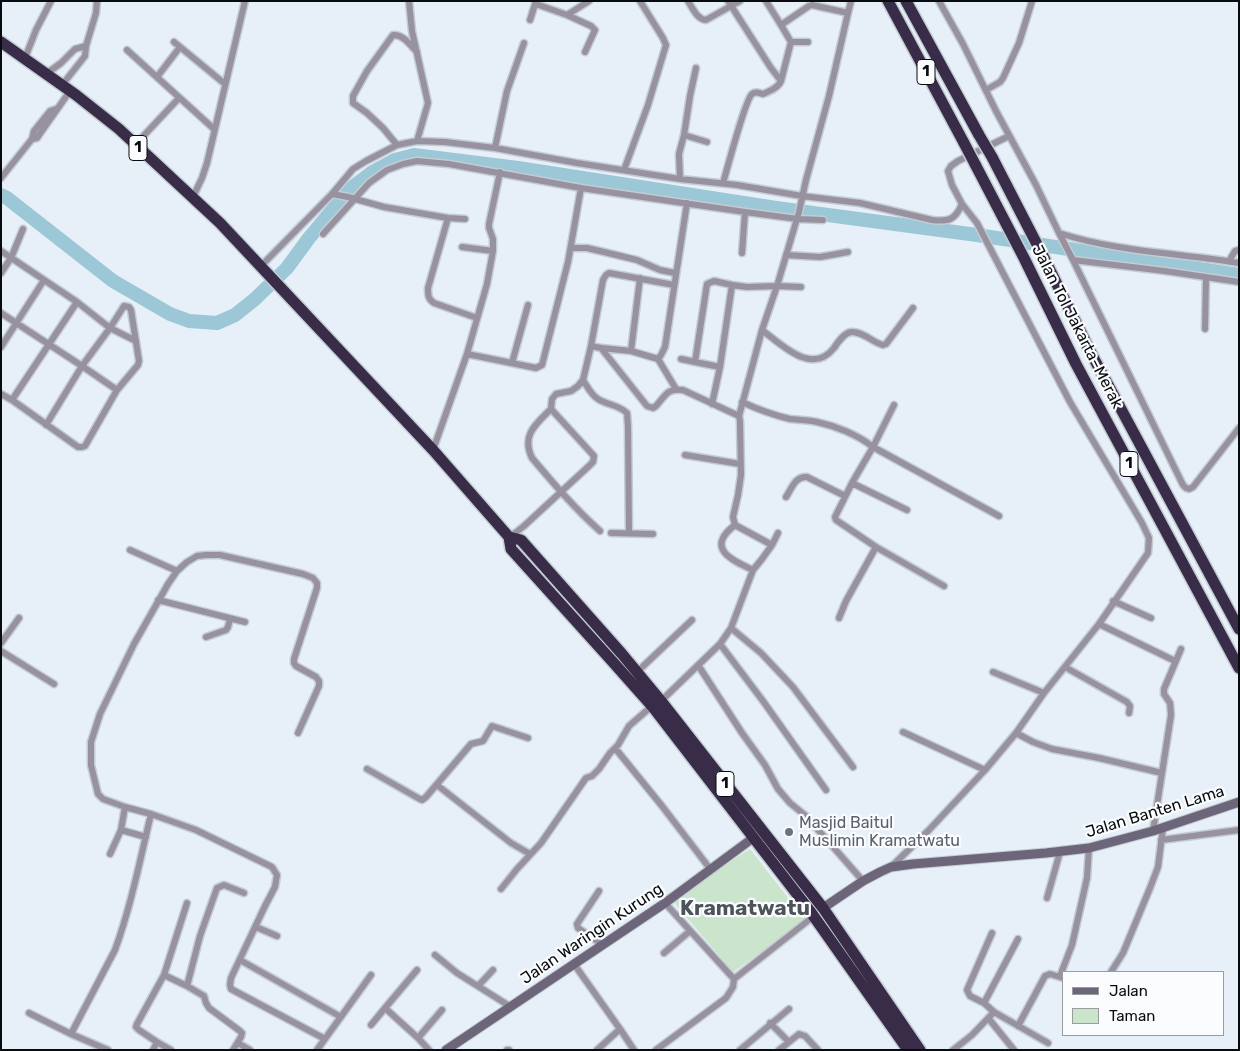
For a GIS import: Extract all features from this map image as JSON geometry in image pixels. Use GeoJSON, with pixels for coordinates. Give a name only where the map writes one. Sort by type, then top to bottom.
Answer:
{"type":"FeatureCollection","features":[{"type":"Feature","properties":{"kind":"highway","name":"Jalan Tol Jakarta–Merak"},"geometry":{"type":"LineString","coordinates":[[888,1],[1024,258],[1076,364],[1239,668]]}},
{"type":"Feature","properties":{"kind":"highway","name":"Jalan Tol Jakarta–Merak"},"geometry":{"type":"LineString","coordinates":[[906,1],[992,157],[1092,355],[1239,629]]}},
{"type":"Feature","properties":{"kind":"highway","name":"1"},"geometry":{"type":"LineString","coordinates":[[1,42],[66,88],[119,129],[193,197],[278,284],[433,450],[510,537],[521,540],[637,672],[656,704],[753,838],[818,912],[920,1050]]}},
{"type":"Feature","properties":{"kind":"highway","name":"1"},"geometry":{"type":"LineString","coordinates":[[510,537],[511,548],[612,660],[656,704],[790,868],[908,1050]]}},
{"type":"Feature","properties":{"kind":"main road","name":"Jalan Banten Lama"},"geometry":{"type":"LineString","coordinates":[[818,912],[863,881],[891,867],[1089,848],[1163,828],[1239,802]]}},
{"type":"Feature","properties":{"kind":"main road","name":"Jalan Waringin Kurung"},"geometry":{"type":"LineString","coordinates":[[446,1050],[665,903],[753,838]]}},
{"type":"Feature","properties":{"kind":"street"},"geometry":{"type":"LineString","coordinates":[[25,58],[36,30],[51,1]]}},
{"type":"Feature","properties":{"kind":"street"},"geometry":{"type":"LineString","coordinates":[[1,178],[32,139],[34,131],[50,111],[56,109],[85,56],[86,46],[96,13],[97,1]]}},
{"type":"Feature","properties":{"kind":"street"},"geometry":{"type":"LineString","coordinates":[[193,197],[204,172],[245,1]]}},
{"type":"Feature","properties":{"kind":"street"},"geometry":{"type":"LineString","coordinates":[[409,1],[412,31],[428,103],[417,141]]}},
{"type":"Feature","properties":{"kind":"street"},"geometry":{"type":"LineString","coordinates":[[567,15],[589,1]]}},
{"type":"Feature","properties":{"kind":"street"},"geometry":{"type":"LineString","coordinates":[[624,170],[648,105],[666,45],[640,1]]}},
{"type":"Feature","properties":{"kind":"street"},"geometry":{"type":"LineString","coordinates":[[688,1],[702,20],[706,20],[730,4],[740,1]]}},
{"type":"Feature","properties":{"kind":"street"},"geometry":{"type":"LineString","coordinates":[[723,183],[749,98],[757,92],[763,94],[779,85],[791,42],[766,1]]}},
{"type":"Feature","properties":{"kind":"street"},"geometry":{"type":"LineString","coordinates":[[939,1],[1036,185],[1186,488],[1193,487],[1239,428]]}},
{"type":"Feature","properties":{"kind":"street"},"geometry":{"type":"LineString","coordinates":[[986,90],[1000,82],[1003,78],[1019,43],[1032,1]]}},
{"type":"Feature","properties":{"kind":"street"},"geometry":{"type":"LineString","coordinates":[[530,20],[536,2],[592,26],[595,30],[585,52]]}},
{"type":"Feature","properties":{"kind":"street"},"geometry":{"type":"LineString","coordinates":[[730,4],[781,81]]}},
{"type":"Feature","properties":{"kind":"street"},"geometry":{"type":"LineString","coordinates":[[772,545],[735,524],[733,517],[741,475],[739,416],[762,330],[799,216],[806,180],[829,96],[849,5],[818,6],[807,4],[782,25]]}},
{"type":"Feature","properties":{"kind":"street"},"geometry":{"type":"LineString","coordinates":[[397,145],[389,134],[353,103],[352,96],[367,70],[393,35],[398,35],[404,39],[417,52]]}},
{"type":"Feature","properties":{"kind":"street"},"geometry":{"type":"LineString","coordinates":[[174,42],[225,84]]}},
{"type":"Feature","properties":{"kind":"street"},"geometry":{"type":"LineString","coordinates":[[791,42],[808,42]]}},
{"type":"Feature","properties":{"kind":"street"},"geometry":{"type":"LineString","coordinates":[[495,148],[507,91],[524,43]]}},
{"type":"Feature","properties":{"kind":"street"},"geometry":{"type":"LineString","coordinates":[[46,74],[76,49],[86,46]]}},
{"type":"Feature","properties":{"kind":"street"},"geometry":{"type":"LineString","coordinates":[[157,77],[180,47]]}},
{"type":"Feature","properties":{"kind":"street"},"geometry":{"type":"LineString","coordinates":[[127,50],[214,129]]}},
{"type":"Feature","properties":{"kind":"street"},"geometry":{"type":"LineString","coordinates":[[680,179],[679,154],[696,68]]}},
{"type":"Feature","properties":{"kind":"street"},"geometry":{"type":"LineString","coordinates":[[135,145],[179,98]]}},
{"type":"Feature","properties":{"kind":"street"},"geometry":{"type":"LineString","coordinates":[[684,136],[707,142]]}},
{"type":"Feature","properties":{"kind":"street"},"geometry":{"type":"LineString","coordinates":[[891,867],[928,831],[985,770],[1016,733],[1044,693],[1099,624],[1113,601],[1148,553],[1149,538],[1142,523],[1070,402],[977,223],[962,204],[949,178],[948,171],[958,161],[1009,136]]}},
{"type":"Feature","properties":{"kind":"street"},"geometry":{"type":"LineString","coordinates":[[261,268],[335,195],[353,169],[397,145],[417,141],[445,142],[495,148],[680,179],[723,183],[802,198],[860,203],[940,221],[950,220],[954,217],[962,204]]}},
{"type":"Feature","properties":{"kind":"street"},"geometry":{"type":"LineString","coordinates":[[323,234],[351,198],[369,182],[387,170],[417,161],[449,164],[581,188],[745,212],[799,216],[823,220]]}},
{"type":"Feature","properties":{"kind":"street"},"geometry":{"type":"LineString","coordinates":[[433,450],[467,354],[487,284],[493,251],[493,239],[489,224],[500,172]]}},
{"type":"Feature","properties":{"kind":"street"},"geometry":{"type":"LineString","coordinates":[[467,354],[536,368],[542,365],[568,262],[581,188]]}},
{"type":"Feature","properties":{"kind":"street"},"geometry":{"type":"LineString","coordinates":[[335,195],[384,207],[448,218],[465,219]]}},
{"type":"Feature","properties":{"kind":"street"},"geometry":{"type":"LineString","coordinates":[[658,359],[665,347],[687,203]]}},
{"type":"Feature","properties":{"kind":"street"},"geometry":{"type":"LineString","coordinates":[[742,253],[745,212]]}},
{"type":"Feature","properties":{"kind":"street"},"geometry":{"type":"LineString","coordinates":[[448,218],[428,288],[428,295],[434,303],[477,318]]}},
{"type":"Feature","properties":{"kind":"street"},"geometry":{"type":"LineString","coordinates":[[1,273],[23,230]]}},
{"type":"Feature","properties":{"kind":"street"},"geometry":{"type":"LineString","coordinates":[[1060,236],[1141,251],[1239,263]]}},
{"type":"Feature","properties":{"kind":"street"},"geometry":{"type":"LineString","coordinates":[[462,247],[493,251]]}},
{"type":"Feature","properties":{"kind":"street"},"geometry":{"type":"LineString","coordinates":[[571,248],[597,250],[637,260],[675,274]]}},
{"type":"Feature","properties":{"kind":"street"},"geometry":{"type":"LineString","coordinates":[[1229,261],[1235,252],[1239,250]]}},
{"type":"Feature","properties":{"kind":"street"},"geometry":{"type":"LineString","coordinates":[[1,251],[78,302],[110,328],[136,341]]}},
{"type":"Feature","properties":{"kind":"street"},"geometry":{"type":"LineString","coordinates":[[786,255],[820,256],[848,252]]}},
{"type":"Feature","properties":{"kind":"street"},"geometry":{"type":"LineString","coordinates":[[1071,257],[1239,282]]}},
{"type":"Feature","properties":{"kind":"street"},"geometry":{"type":"LineString","coordinates":[[510,537],[593,462],[594,456],[552,409],[552,399],[556,394],[572,391],[583,380],[603,280],[606,275],[609,273],[674,285]]}},
{"type":"Feature","properties":{"kind":"street"},"geometry":{"type":"LineString","coordinates":[[1204,330],[1206,277]]}},
{"type":"Feature","properties":{"kind":"street"},"geometry":{"type":"LineString","coordinates":[[631,351],[640,278]]}},
{"type":"Feature","properties":{"kind":"street"},"geometry":{"type":"LineString","coordinates":[[1,346],[44,280]]}},
{"type":"Feature","properties":{"kind":"street"},"geometry":{"type":"LineString","coordinates":[[695,362],[706,286],[709,282],[714,281],[757,287],[801,287]]}},
{"type":"Feature","properties":{"kind":"street"},"geometry":{"type":"LineString","coordinates":[[712,404],[720,367],[732,285]]}},
{"type":"Feature","properties":{"kind":"street"},"geometry":{"type":"LineString","coordinates":[[12,400],[78,302]]}},
{"type":"Feature","properties":{"kind":"street"},"geometry":{"type":"LineString","coordinates":[[512,363],[528,305]]}},
{"type":"Feature","properties":{"kind":"street"},"geometry":{"type":"LineString","coordinates":[[1,394],[12,400],[46,425],[78,447],[82,448],[85,446],[117,390],[138,365],[136,341],[129,307],[124,306],[82,366],[46,425]]}},
{"type":"Feature","properties":{"kind":"street"},"geometry":{"type":"LineString","coordinates":[[762,330],[800,357],[810,360],[818,359],[830,354],[846,334],[852,332],[871,339],[878,344],[886,344],[913,308]]}},
{"type":"Feature","properties":{"kind":"street"},"geometry":{"type":"LineString","coordinates":[[1,312],[117,390]]}},
{"type":"Feature","properties":{"kind":"street"},"geometry":{"type":"LineString","coordinates":[[591,346],[631,351],[658,359],[676,389]]}},
{"type":"Feature","properties":{"kind":"street"},"geometry":{"type":"LineString","coordinates":[[601,348],[647,406],[653,408],[670,390],[676,389],[683,390],[739,416]]}},
{"type":"Feature","properties":{"kind":"street"},"geometry":{"type":"LineString","coordinates":[[681,359],[720,367]]}},
{"type":"Feature","properties":{"kind":"street"},"geometry":{"type":"LineString","coordinates":[[583,380],[594,396],[627,413],[629,533]]}},
{"type":"Feature","properties":{"kind":"street"},"geometry":{"type":"LineString","coordinates":[[742,402],[760,410],[790,419],[829,425],[864,440],[999,516]]}},
{"type":"Feature","properties":{"kind":"street"},"geometry":{"type":"LineString","coordinates":[[894,405],[874,447],[852,483],[835,517],[836,520],[876,547],[944,586]]}},
{"type":"Feature","properties":{"kind":"street"},"geometry":{"type":"LineString","coordinates":[[552,409],[535,424],[530,434],[529,444],[532,458],[561,492],[600,531]]}},
{"type":"Feature","properties":{"kind":"street"},"geometry":{"type":"LineString","coordinates":[[685,455],[740,464]]}},
{"type":"Feature","properties":{"kind":"street"},"geometry":{"type":"LineString","coordinates":[[786,497],[797,479],[802,476],[846,496]]}},
{"type":"Feature","properties":{"kind":"street"},"geometry":{"type":"LineString","coordinates":[[852,483],[907,510]]}},
{"type":"Feature","properties":{"kind":"street"},"geometry":{"type":"LineString","coordinates":[[735,524],[727,531],[721,546],[723,551],[732,559],[753,570]]}},
{"type":"Feature","properties":{"kind":"street"},"geometry":{"type":"LineString","coordinates":[[611,533],[653,534]]}},
{"type":"Feature","properties":{"kind":"street"},"geometry":{"type":"LineString","coordinates":[[501,889],[549,832],[586,778],[592,776],[599,769],[629,726],[656,704],[720,644],[731,628],[753,570],[772,545],[778,533]]}},
{"type":"Feature","properties":{"kind":"street"},"geometry":{"type":"LineString","coordinates":[[839,618],[846,601],[876,547]]}},
{"type":"Feature","properties":{"kind":"street"},"geometry":{"type":"LineString","coordinates":[[130,550],[176,571]]}},
{"type":"Feature","properties":{"kind":"street"},"geometry":{"type":"LineString","coordinates":[[298,733],[320,686],[320,681],[316,677],[294,663],[317,583],[313,578],[303,574],[220,555],[197,556],[176,571],[134,644],[104,706],[91,742],[91,765],[98,794],[103,799],[196,830],[272,867],[277,875],[276,887],[231,978],[231,989],[325,1039]]}},
{"type":"Feature","properties":{"kind":"street"},"geometry":{"type":"LineString","coordinates":[[158,600],[245,622]]}},
{"type":"Feature","properties":{"kind":"street"},"geometry":{"type":"LineString","coordinates":[[1113,601],[1151,618]]}},
{"type":"Feature","properties":{"kind":"street"},"geometry":{"type":"LineString","coordinates":[[1,643],[18,618]]}},
{"type":"Feature","properties":{"kind":"street"},"geometry":{"type":"LineString","coordinates":[[206,637],[226,630],[230,619]]}},
{"type":"Feature","properties":{"kind":"street"},"geometry":{"type":"LineString","coordinates":[[637,672],[692,620]]}},
{"type":"Feature","properties":{"kind":"street"},"geometry":{"type":"LineString","coordinates":[[1099,624],[1175,661]]}},
{"type":"Feature","properties":{"kind":"street"},"geometry":{"type":"LineString","coordinates":[[731,628],[761,653],[793,687],[853,767]]}},
{"type":"Feature","properties":{"kind":"street"},"geometry":{"type":"LineString","coordinates":[[720,644],[826,790]]}},
{"type":"Feature","properties":{"kind":"street"},"geometry":{"type":"LineString","coordinates":[[1153,831],[1171,716],[1170,703],[1164,694],[1164,689],[1181,649]]}},
{"type":"Feature","properties":{"kind":"street"},"geometry":{"type":"LineString","coordinates":[[1,651],[54,684]]}},
{"type":"Feature","properties":{"kind":"street"},"geometry":{"type":"LineString","coordinates":[[698,665],[742,734],[761,759],[778,789],[790,804],[806,816],[863,881]]}},
{"type":"Feature","properties":{"kind":"street"},"geometry":{"type":"LineString","coordinates":[[1064,667],[1127,702],[1130,706],[1129,713]]}},
{"type":"Feature","properties":{"kind":"street"},"geometry":{"type":"LineString","coordinates":[[993,672],[1044,693]]}},
{"type":"Feature","properties":{"kind":"street"},"geometry":{"type":"LineString","coordinates":[[367,769],[422,800],[471,744],[483,741],[492,726],[528,738]]}},
{"type":"Feature","properties":{"kind":"street"},"geometry":{"type":"LineString","coordinates":[[903,732],[985,770]]}},
{"type":"Feature","properties":{"kind":"street"},"geometry":{"type":"LineString","coordinates":[[1016,733],[1052,749],[1162,773]]}},
{"type":"Feature","properties":{"kind":"street"},"geometry":{"type":"LineString","coordinates":[[615,748],[711,870]]}},
{"type":"Feature","properties":{"kind":"street"},"geometry":{"type":"LineString","coordinates":[[437,785],[511,843],[530,854]]}},
{"type":"Feature","properties":{"kind":"street"},"geometry":{"type":"LineString","coordinates":[[110,854],[121,830],[125,807]]}},
{"type":"Feature","properties":{"kind":"street"},"geometry":{"type":"LineString","coordinates":[[71,1034],[121,936],[151,814]]}},
{"type":"Feature","properties":{"kind":"street"},"geometry":{"type":"LineString","coordinates":[[1112,971],[1123,953],[1158,867],[1163,828]]}},
{"type":"Feature","properties":{"kind":"street"},"geometry":{"type":"LineString","coordinates":[[121,830],[146,836]]}},
{"type":"Feature","properties":{"kind":"street"},"geometry":{"type":"LineString","coordinates":[[1161,840],[1239,830]]}},
{"type":"Feature","properties":{"kind":"street"},"geometry":{"type":"LineString","coordinates":[[1064,971],[1072,945],[1087,878],[1089,848]]}},
{"type":"Feature","properties":{"kind":"street"},"geometry":{"type":"LineString","coordinates":[[1047,898],[1060,852]]}},
{"type":"Feature","properties":{"kind":"street"},"geometry":{"type":"LineString","coordinates":[[187,986],[200,936],[217,888],[224,885],[244,893]]}},
{"type":"Feature","properties":{"kind":"street"},"geometry":{"type":"LineString","coordinates":[[599,891],[577,924],[578,928],[602,945]]}},
{"type":"Feature","properties":{"kind":"street"},"geometry":{"type":"LineString","coordinates":[[171,1050],[136,1027],[164,975],[187,903]]}},
{"type":"Feature","properties":{"kind":"street"},"geometry":{"type":"LineString","coordinates":[[665,903],[734,979]]}},
{"type":"Feature","properties":{"kind":"street"},"geometry":{"type":"LineString","coordinates":[[656,1050],[726,998],[733,987],[734,979],[818,912]]}},
{"type":"Feature","properties":{"kind":"street"},"geometry":{"type":"LineString","coordinates":[[256,927],[277,936]]}},
{"type":"Feature","properties":{"kind":"street"},"geometry":{"type":"LineString","coordinates":[[664,953],[690,931]]}},
{"type":"Feature","properties":{"kind":"street"},"geometry":{"type":"LineString","coordinates":[[992,932],[967,990],[970,996],[1048,1043]]}},
{"type":"Feature","properties":{"kind":"street"},"geometry":{"type":"LineString","coordinates":[[984,1003],[1018,939]]}},
{"type":"Feature","properties":{"kind":"street"},"geometry":{"type":"LineString","coordinates":[[435,955],[458,973],[511,1007]]}},
{"type":"Feature","properties":{"kind":"street"},"geometry":{"type":"LineString","coordinates":[[240,960],[341,1017]]}},
{"type":"Feature","properties":{"kind":"street"},"geometry":{"type":"LineString","coordinates":[[574,964],[634,1050]]}},
{"type":"Feature","properties":{"kind":"street"},"geometry":{"type":"LineString","coordinates":[[371,1024],[417,970]]}},
{"type":"Feature","properties":{"kind":"street"},"geometry":{"type":"LineString","coordinates":[[478,986],[493,970]]}},
{"type":"Feature","properties":{"kind":"street"},"geometry":{"type":"LineString","coordinates":[[1018,1026],[1045,976],[1050,974],[1062,977]]}},
{"type":"Feature","properties":{"kind":"street"},"geometry":{"type":"LineString","coordinates":[[164,975],[204,996],[210,1008],[240,1030],[242,1033],[241,1037],[233,1050]]}},
{"type":"Feature","properties":{"kind":"street"},"geometry":{"type":"LineString","coordinates":[[317,1050],[372,975]]}},
{"type":"Feature","properties":{"kind":"street"},"geometry":{"type":"LineString","coordinates":[[385,1008],[430,1050]]}},
{"type":"Feature","properties":{"kind":"street"},"geometry":{"type":"LineString","coordinates":[[740,1050],[789,1008]]}},
{"type":"Feature","properties":{"kind":"street"},"geometry":{"type":"LineString","coordinates":[[418,1038],[442,1010]]}},
{"type":"Feature","properties":{"kind":"street"},"geometry":{"type":"LineString","coordinates":[[953,1050],[972,1036],[994,1012]]}},
{"type":"Feature","properties":{"kind":"street"},"geometry":{"type":"LineString","coordinates":[[29,1013],[108,1050]]}},
{"type":"Feature","properties":{"kind":"street"},"geometry":{"type":"LineString","coordinates":[[989,1019],[1014,1050]]}},
{"type":"Feature","properties":{"kind":"street"},"geometry":{"type":"LineString","coordinates":[[770,1023],[788,1041]]}},
{"type":"Feature","properties":{"kind":"street"},"geometry":{"type":"LineString","coordinates":[[598,1050],[620,1029]]}},
{"type":"Feature","properties":{"kind":"street"},"geometry":{"type":"LineString","coordinates":[[779,1050],[799,1034],[805,1036],[818,1050]]}},
{"type":"Feature","properties":{"kind":"street"},"geometry":{"type":"LineString","coordinates":[[153,1050],[157,1042]]}},
{"type":"Feature","properties":{"kind":"street"},"geometry":{"type":"LineString","coordinates":[[238,1043],[250,1050]]}},
{"type":"Feature","properties":{"kind":"green space"},"geometry":{"type":"Polygon","coordinates":[[[750,849],[806,921],[733,972],[672,900],[750,849]]]}},
{"type":"Feature","properties":{"kind":"waterway"},"geometry":{"type":"LineString","coordinates":[[1,195],[113,281],[170,314],[189,321],[217,323],[235,315],[255,299],[287,268],[309,238],[350,189],[371,173],[395,160],[414,155],[518,168],[776,208],[977,235],[1239,275]]}},
{"type":"Feature","properties":{"kind":"place","name":"Masjid Baitul Muslimin Kramatwatu"},"geometry":{"type":"Point","coordinates":[789,832]}},
{"type":"Feature","properties":{"kind":"district","name":"Kramatwatu"},"geometry":{"type":"Point","coordinates":[745,909]}}]}
